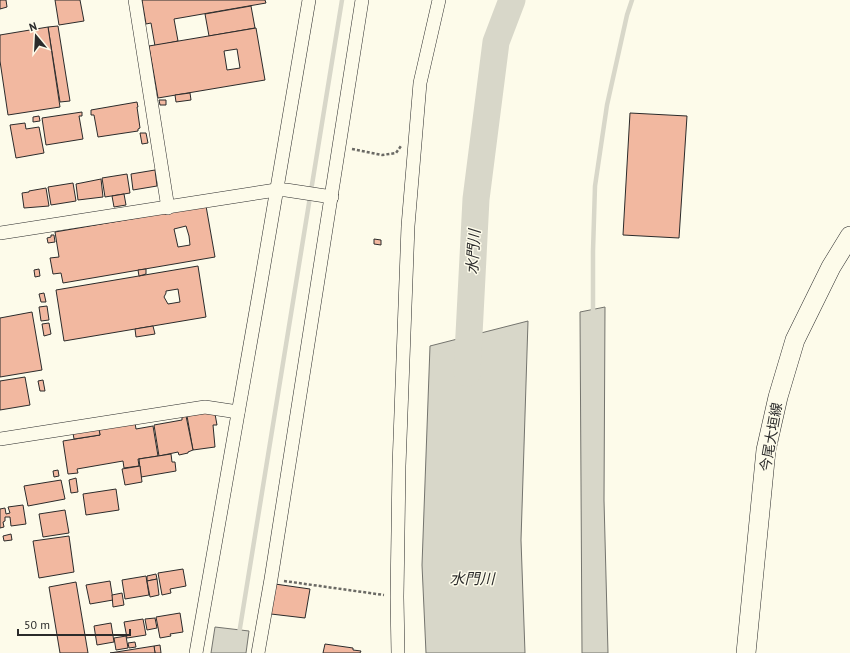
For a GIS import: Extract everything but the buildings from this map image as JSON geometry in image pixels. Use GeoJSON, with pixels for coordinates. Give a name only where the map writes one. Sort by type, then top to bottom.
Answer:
{"type":"FeatureCollection","features":[{"type":"Feature","properties":{"kind":"main road","name":"今尾大垣線"},"geometry":{"type":"LineString","coordinates":[[746,653],[766,450],[778,397],[795,340],[831,267],[850,236]]}},
{"type":"Feature","properties":{"kind":"street"},"geometry":{"type":"LineString","coordinates":[[135,0],[168,208]]}},
{"type":"Feature","properties":{"kind":"street"},"geometry":{"type":"LineString","coordinates":[[196,653],[238,412],[281,190],[309,0]]}},
{"type":"Feature","properties":{"kind":"street"},"geometry":{"type":"LineString","coordinates":[[258,653],[271,579],[328,196],[340,147],[362,0]]}},
{"type":"Feature","properties":{"kind":"street"},"geometry":{"type":"LineString","coordinates":[[398,653],[397,597],[399,466],[408,226],[420,83],[440,0]]}},
{"type":"Feature","properties":{"kind":"street"},"geometry":{"type":"LineString","coordinates":[[0,233],[281,190],[328,196]]}},
{"type":"Feature","properties":{"kind":"street"},"geometry":{"type":"LineString","coordinates":[[0,439],[205,407],[238,412]]}},
{"type":"Feature","properties":{"kind":"path"},"geometry":{"type":"LineString","coordinates":[[340,147],[382,155],[396,153],[403,142]]}},
{"type":"Feature","properties":{"kind":"path"},"geometry":{"type":"LineString","coordinates":[[271,579],[397,597]]}},
{"type":"Feature","properties":{"kind":"water"},"geometry":{"type":"Polygon","coordinates":[[[605,307],[604,500],[608,653],[582,653],[580,312],[605,307]]]}},
{"type":"Feature","properties":{"kind":"water","name":"水門川"},"geometry":{"type":"Polygon","coordinates":[[[528,321],[521,540],[525,653],[426,653],[422,565],[430,346],[528,321]]]}},
{"type":"Feature","properties":{"kind":"water"},"geometry":{"type":"Polygon","coordinates":[[[215,627],[249,631],[246,653],[211,653],[215,627]]]}},
{"type":"Feature","properties":{"kind":"waterway"},"geometry":{"type":"LineString","coordinates":[[239,634],[342,0]]}},
{"type":"Feature","properties":{"kind":"waterway","name":"水門川"},"geometry":{"type":"LineString","coordinates":[[467,373],[476,199],[496,42],[512,0]]}},
{"type":"Feature","properties":{"kind":"waterway"},"geometry":{"type":"LineString","coordinates":[[593,314],[595,186],[607,105],[627,15],[632,0]]}}]}
